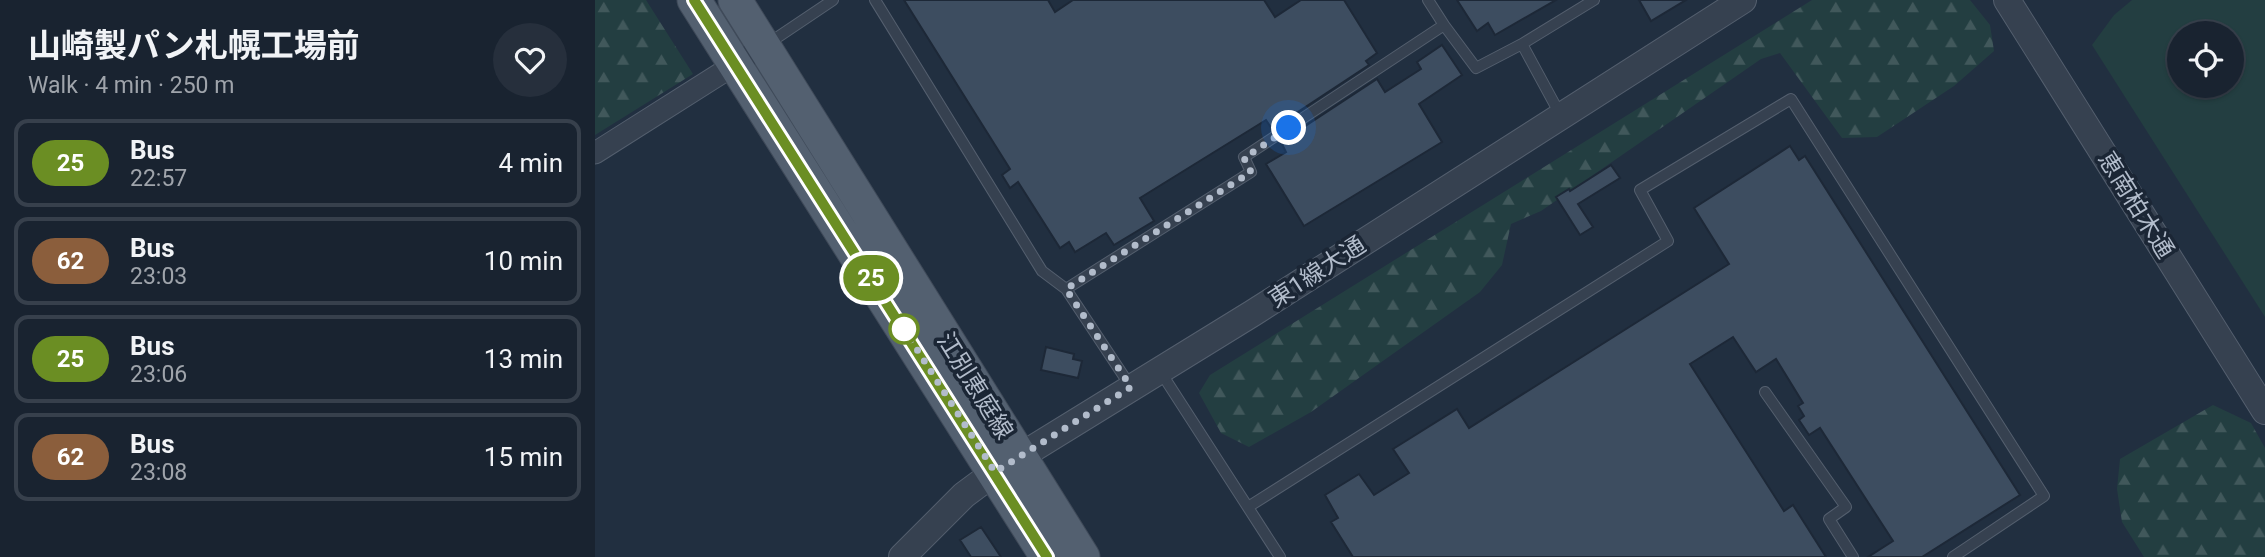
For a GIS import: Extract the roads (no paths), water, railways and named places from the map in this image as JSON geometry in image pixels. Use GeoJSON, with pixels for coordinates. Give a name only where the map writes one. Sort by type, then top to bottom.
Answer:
{"type":"FeatureCollection","features":[{"type":"Feature","properties":{"kind":"main road","name":"江別恵庭線"},"geometry":{"type":"LineString","coordinates":[[694,0],[1007,464],[1083,557]]}},
{"type":"Feature","properties":{"kind":"main road","name":"江別恵庭線"},"geometry":{"type":"LineString","coordinates":[[735,0],[1007,464],[1047,557]]}},
{"type":"Feature","properties":{"kind":"street","name":"東1線大通"},"geometry":{"type":"LineString","coordinates":[[902,557],[964,495],[1007,464],[1160,372],[1743,0]]}},
{"type":"Feature","properties":{"kind":"street","name":"恵南柏木通"},"geometry":{"type":"LineString","coordinates":[[2007,0],[2265,411]]}},
{"type":"Feature","properties":{"kind":"street"},"geometry":{"type":"LineString","coordinates":[[595,153],[764,46]]}},
{"type":"Feature","properties":{"kind":"lane"},"geometry":{"type":"LineString","coordinates":[[764,46],[833,0]]}},
{"type":"Feature","properties":{"kind":"lane"},"geometry":{"type":"LineString","coordinates":[[875,0],[1042,271],[1066,289],[1131,387]]}},
{"type":"Feature","properties":{"kind":"lane"},"geometry":{"type":"LineString","coordinates":[[1428,0],[1476,68],[1522,44],[1594,0]]}},
{"type":"Feature","properties":{"kind":"lane"},"geometry":{"type":"LineString","coordinates":[[1066,289],[1251,172],[1244,158],[1444,24]]}},
{"type":"Feature","properties":{"kind":"lane"},"geometry":{"type":"LineString","coordinates":[[1522,44],[1561,116]]}},
{"type":"Feature","properties":{"kind":"lane"},"geometry":{"type":"LineString","coordinates":[[1248,507],[1668,241],[1640,190],[1791,99],[2044,496],[1953,557]]}},
{"type":"Feature","properties":{"kind":"lane"},"geometry":{"type":"LineString","coordinates":[[1160,372],[1280,557]]}},
{"type":"Feature","properties":{"kind":"lane"},"geometry":{"type":"LineString","coordinates":[[1765,392],[1846,507],[1829,519],[1853,557]]}}]}
